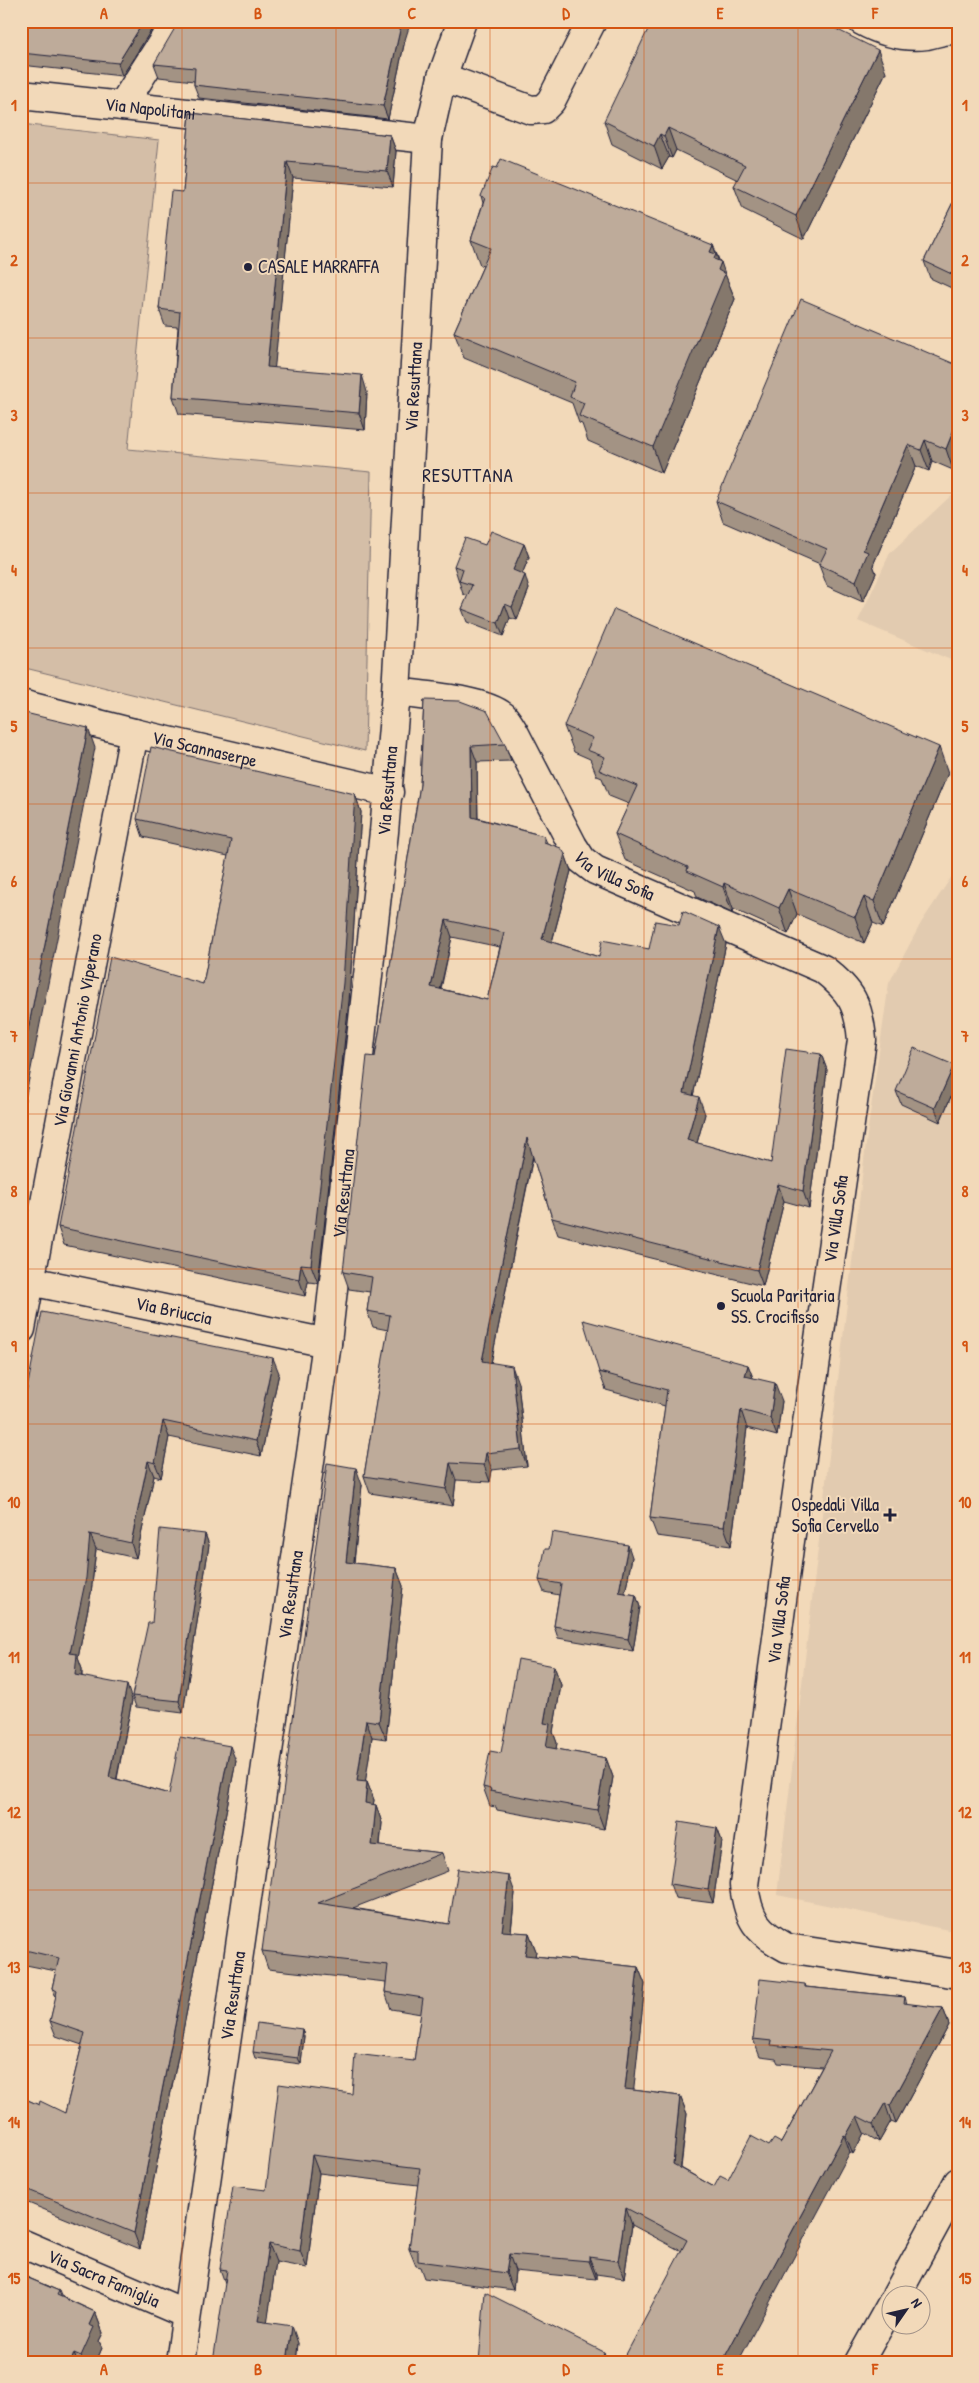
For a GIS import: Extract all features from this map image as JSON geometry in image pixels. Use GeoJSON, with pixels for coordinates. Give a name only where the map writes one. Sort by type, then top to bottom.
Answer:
{"type":"FeatureCollection","features":[{"type":"Feature","properties":{"kind":"street"},"geometry":{"type":"LineString","coordinates":[[122,106],[176,21]]}},
{"type":"Feature","properties":{"kind":"street","name":"Via Resuttana"},"geometry":{"type":"LineString","coordinates":[[180,2362],[327,1342],[388,792],[396,692],[428,139],[442,77],[462,21]]}},
{"type":"Feature","properties":{"kind":"street"},"geometry":{"type":"LineString","coordinates":[[442,77],[531,110],[544,109],[551,101],[592,21]]}},
{"type":"Feature","properties":{"kind":"street"},"geometry":{"type":"LineString","coordinates":[[862,21],[874,28],[907,37],[949,29],[958,31]]}},
{"type":"Feature","properties":{"kind":"street","name":"Via Napolitani"},"geometry":{"type":"LineString","coordinates":[[21,96],[428,139]]}},
{"type":"Feature","properties":{"kind":"street","name":"Via Villa Sofia"},"geometry":{"type":"LineString","coordinates":[[396,692],[475,704],[490,708],[504,717],[514,732],[582,860],[595,870],[823,969],[840,982],[852,997],[860,1016],[862,1040],[789,1548],[744,1885],[746,1906],[755,1924],[769,1939],[787,1948],[958,1974]]}},
{"type":"Feature","properties":{"kind":"street","name":"Via Scannaserpe"},"geometry":{"type":"LineString","coordinates":[[21,704],[134,733],[388,792]]}},
{"type":"Feature","properties":{"kind":"street","name":"Via Giovanni Antonio Viperano"},"geometry":{"type":"LineString","coordinates":[[21,1329],[26,1280],[134,733]]}},
{"type":"Feature","properties":{"kind":"street","name":"Via Briuccia"},"geometry":{"type":"LineString","coordinates":[[26,1280],[327,1342]]}},
{"type":"Feature","properties":{"kind":"street"},"geometry":{"type":"LineString","coordinates":[[901,2286],[958,2182]]}},
{"type":"Feature","properties":{"kind":"street","name":"Via Sacra Famiglia"},"geometry":{"type":"LineString","coordinates":[[21,2243],[186,2314]]}},
{"type":"Feature","properties":{"kind":"street"},"geometry":{"type":"LineString","coordinates":[[859,2362],[882,2321]]}},
{"type":"Feature","properties":{"kind":"shaded area"},"geometry":{"type":"Polygon","coordinates":[[[21,124],[159,140],[128,449],[371,472],[365,751],[21,667],[21,124]]]}},
{"type":"Feature","properties":{"kind":"shaded area"},"geometry":{"type":"Polygon","coordinates":[[[958,489],[958,663],[858,621],[890,553],[958,489]]]}},
{"type":"Feature","properties":{"kind":"shaded area","name":"Ospedali Villa Sofia Cervello"},"geometry":{"type":"Polygon","coordinates":[[[958,867],[958,1932],[777,1895],[867,1135],[889,983],[921,923],[958,867]]]}},
{"type":"Feature","properties":{"kind":"building"},"geometry":{"type":"Polygon","coordinates":[[[21,21],[144,21],[118,63],[21,53],[21,21]]]}},
{"type":"Feature","properties":{"kind":"building"},"geometry":{"type":"Polygon","coordinates":[[[179,21],[402,21],[383,106],[194,85],[195,68],[154,64],[179,21]]]}},
{"type":"Feature","properties":{"kind":"building"},"geometry":{"type":"Polygon","coordinates":[[[652,21],[820,21],[878,50],[796,216],[734,186],[745,165],[668,128],[664,136],[660,134],[654,146],[604,121],[652,21]]]}},
{"type":"Feature","properties":{"kind":"building"},"geometry":{"type":"Polygon","coordinates":[[[190,113],[390,135],[387,171],[287,162],[267,367],[362,375],[359,413],[173,397],[180,312],[159,309],[171,191],[183,192],[190,113]]]}},
{"type":"Feature","properties":{"kind":"building"},"geometry":{"type":"Polygon","coordinates":[[[501,159],[713,245],[710,252],[716,254],[714,259],[721,262],[718,270],[725,274],[653,447],[579,416],[584,403],[570,397],[575,382],[454,332],[491,248],[471,240],[485,198],[481,196],[493,167],[497,168],[501,159]]]}},
{"type":"Feature","properties":{"kind":"building"},"geometry":{"type":"Polygon","coordinates":[[[958,192],[958,277],[924,261],[958,192]]]}},
{"type":"Feature","properties":{"kind":"building"},"geometry":{"type":"Polygon","coordinates":[[[801,299],[957,365],[958,362],[958,430],[954,429],[946,449],[925,440],[921,450],[908,445],[863,550],[868,552],[856,581],[819,565],[827,549],[716,501],[801,299]]]}},
{"type":"Feature","properties":{"kind":"building"},"geometry":{"type":"Polygon","coordinates":[[[491,531],[524,544],[513,570],[525,575],[512,607],[505,604],[498,623],[462,609],[472,585],[459,581],[463,569],[454,566],[465,538],[485,545],[491,531]]]}},
{"type":"Feature","properties":{"kind":"building"},"geometry":{"type":"Polygon","coordinates":[[[614,609],[939,747],[874,901],[864,897],[855,917],[788,889],[779,908],[724,883],[723,887],[687,871],[688,867],[615,834],[637,786],[599,770],[605,757],[587,750],[593,738],[564,726],[614,609]]]}},
{"type":"Feature","properties":{"kind":"building"},"geometry":{"type":"Polygon","coordinates":[[[424,700],[460,701],[487,711],[505,744],[471,746],[472,817],[544,836],[544,842],[561,848],[565,854],[542,939],[599,957],[602,940],[649,949],[655,921],[679,925],[683,911],[719,927],[684,1093],[699,1097],[687,1140],[771,1163],[786,1049],[821,1054],[803,1191],[778,1184],[757,1270],[552,1218],[527,1138],[482,1361],[512,1366],[521,1449],[486,1453],[484,1465],[450,1463],[446,1489],[364,1476],[390,1315],[367,1311],[372,1277],[343,1272],[367,1056],[375,1057],[420,785],[424,700]],[[446,920],[431,987],[487,1000],[504,933],[446,920]]]}},
{"type":"Feature","properties":{"kind":"building"},"geometry":{"type":"Polygon","coordinates":[[[21,712],[88,728],[21,1065],[21,712]]]}},
{"type":"Feature","properties":{"kind":"building"},"geometry":{"type":"Polygon","coordinates":[[[151,747],[355,794],[343,983],[311,1265],[301,1264],[299,1279],[58,1227],[110,957],[203,984],[231,840],[137,819],[151,747]]]}},
{"type":"Feature","properties":{"kind":"building"},"geometry":{"type":"Polygon","coordinates":[[[914,1048],[954,1065],[935,1108],[896,1091],[914,1048]]]}},
{"type":"Feature","properties":{"kind":"building"},"geometry":{"type":"Polygon","coordinates":[[[42,1312],[273,1358],[256,1441],[163,1421],[155,1463],[148,1461],[131,1543],[90,1534],[86,1578],[70,1653],[77,1654],[75,1675],[127,1685],[109,1777],[169,1794],[180,1737],[230,1746],[134,2233],[21,2187],[21,2097],[39,2105],[40,2101],[65,2113],[85,2033],[50,2021],[57,1991],[52,1988],[59,1958],[21,1949],[21,1420],[42,1312]]]}},
{"type":"Feature","properties":{"kind":"building"},"geometry":{"type":"Polygon","coordinates":[[[583,1320],[748,1365],[745,1376],[775,1383],[770,1418],[741,1410],[724,1527],[650,1518],[667,1390],[599,1372],[583,1320]]]}},
{"type":"Feature","properties":{"kind":"building"},"geometry":{"type":"Polygon","coordinates":[[[327,1463],[356,1468],[346,1562],[396,1568],[379,1722],[366,1720],[357,1781],[367,1782],[365,1803],[376,1805],[372,1845],[442,1853],[318,1903],[449,1924],[458,1869],[509,1876],[502,1931],[529,1933],[525,1955],[638,1967],[625,2089],[680,2096],[673,2164],[714,2187],[720,2176],[728,2180],[751,2136],[769,2146],[774,2139],[781,2143],[831,2051],[771,2045],[772,2041],[753,2039],[760,1979],[805,1984],[805,1987],[905,1997],[904,2003],[943,2008],[890,2106],[885,2103],[873,2124],[857,2116],[846,2136],[844,2135],[722,2362],[622,2362],[687,2240],[626,2208],[618,2261],[589,2257],[589,2261],[509,2254],[506,2273],[418,2261],[418,2250],[409,2249],[420,2168],[312,2155],[300,2251],[269,2244],[258,2321],[292,2326],[287,2362],[213,2362],[227,2270],[220,2269],[233,2186],[266,2190],[279,2084],[352,2094],[355,2054],[414,2061],[423,1998],[385,1992],[388,1965],[262,1951],[327,1463]]]}},
{"type":"Feature","properties":{"kind":"building"},"geometry":{"type":"Polygon","coordinates":[[[160,1529],[205,1534],[179,1701],[132,1696],[148,1623],[152,1623],[160,1529]]]}},
{"type":"Feature","properties":{"kind":"building"},"geometry":{"type":"Polygon","coordinates":[[[552,1532],[628,1545],[619,1592],[636,1595],[628,1639],[554,1626],[561,1584],[539,1580],[545,1549],[549,1549],[552,1532]]]}},
{"type":"Feature","properties":{"kind":"building"},"geometry":{"type":"Polygon","coordinates":[[[518,1659],[554,1666],[544,1723],[550,1724],[546,1747],[606,1758],[597,1810],[490,1791],[491,1789],[483,1787],[490,1751],[501,1753],[518,1659]]]}},
{"type":"Feature","properties":{"kind":"building"},"geometry":{"type":"Polygon","coordinates":[[[679,1822],[717,1828],[708,1890],[670,1884],[679,1822]]]}},
{"type":"Feature","properties":{"kind":"building"},"geometry":{"type":"Polygon","coordinates":[[[257,2023],[302,2029],[298,2058],[253,2052],[257,2023]]]}},
{"type":"Feature","properties":{"kind":"building"},"geometry":{"type":"Polygon","coordinates":[[[21,2275],[59,2291],[57,2295],[95,2312],[89,2325],[94,2327],[81,2356],[74,2353],[71,2362],[21,2362],[21,2275]]]}},
{"type":"Feature","properties":{"kind":"building"},"geometry":{"type":"Polygon","coordinates":[[[485,2292],[604,2352],[602,2362],[479,2362],[485,2292]]]}},
{"type":"Feature","properties":{"kind":"place","name":"CASALE MARRAFFA"},"geometry":{"type":"Point","coordinates":[248,267]}},
{"type":"Feature","properties":{"kind":"place","name":"Scuola Paritaria SS. Crocifisso"},"geometry":{"type":"Point","coordinates":[721,1306]}},
{"type":"Feature","properties":{"kind":"place","name":"Ospedali Villa Sofia Cervello"},"geometry":{"type":"Point","coordinates":[890,1515]}},
{"type":"Feature","properties":{"kind":"district","name":"RESUTTANA"},"geometry":{"type":"Point","coordinates":[468,475]}}]}
